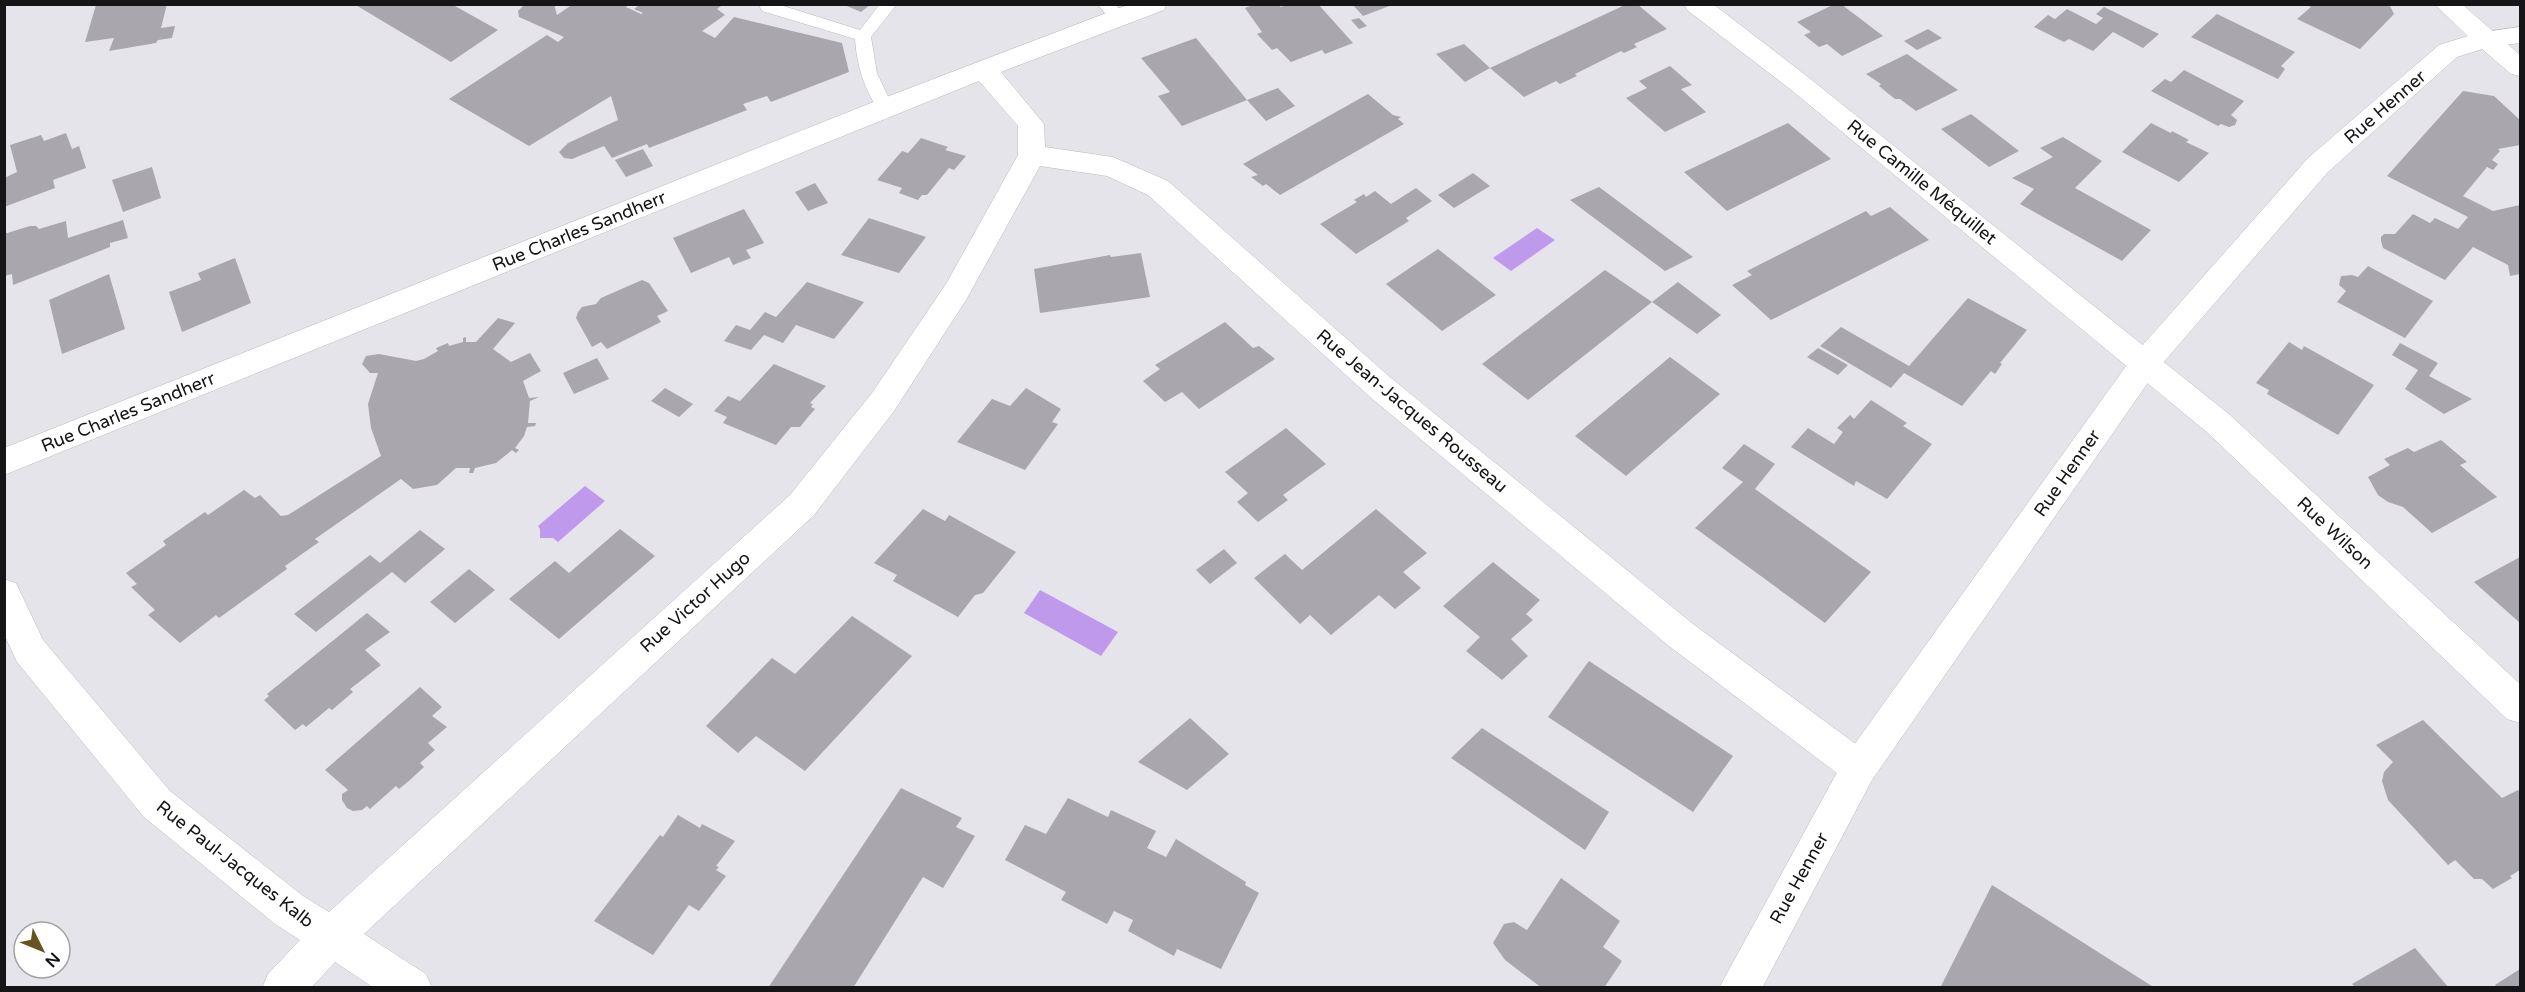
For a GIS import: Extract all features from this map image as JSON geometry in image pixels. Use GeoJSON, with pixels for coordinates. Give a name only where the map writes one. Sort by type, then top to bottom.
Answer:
{"type":"FeatureCollection","features":[{"type":"Feature","properties":{"kind":"street","name":"Rue Charles Sandherr"},"geometry":{"type":"LineString","coordinates":[[4,462],[885,107],[984,70],[1112,11],[1155,4]]}},
{"type":"Feature","properties":{"kind":"street","name":"Rue Camille Méquillet"},"geometry":{"type":"LineString","coordinates":[[1696,4],[1799,83],[2145,363]]}},
{"type":"Feature","properties":{"kind":"street"},"geometry":{"type":"LineString","coordinates":[[2446,4],[2520,68]]}},
{"type":"Feature","properties":{"kind":"street","name":"Rue Henner"},"geometry":{"type":"LineString","coordinates":[[1739,987],[1859,768],[2145,363],[2318,165],[2448,51],[2487,39],[2520,35]]}},
{"type":"Feature","properties":{"kind":"street"},"geometry":{"type":"LineString","coordinates":[[984,70],[1031,124],[1032,155]]}},
{"type":"Feature","properties":{"kind":"street","name":"Rue Jean-Jacques Rousseau"},"geometry":{"type":"LineString","coordinates":[[1032,155],[1113,167],[1158,188],[1389,394],[1681,635],[1859,768]]}},
{"type":"Feature","properties":{"kind":"street","name":"Rue Victor Hugo"},"geometry":{"type":"LineString","coordinates":[[282,987],[330,938],[802,505],[883,402],[956,292],[1032,155]]}},
{"type":"Feature","properties":{"kind":"street","name":"Rue Wilson"},"geometry":{"type":"LineString","coordinates":[[2145,363],[2219,424],[2520,707]]}},
{"type":"Feature","properties":{"kind":"street","name":"Rue Paul-Jacques Kalb"},"geometry":{"type":"LineString","coordinates":[[4,594],[30,651],[157,804],[289,910],[330,938],[412,987]]}},
{"type":"Feature","properties":{"kind":"lane"},"geometry":{"type":"LineString","coordinates":[[885,107],[872,87],[865,64],[863,36],[889,4]]}},
{"type":"Feature","properties":{"kind":"lane"},"geometry":{"type":"LineString","coordinates":[[768,7],[863,36]]}},
{"type":"Feature","properties":{"kind":"shaded area"},"geometry":{"type":"Polygon","coordinates":[[[1537,228],[1555,240],[1511,271],[1493,258],[1537,228]]]}},
{"type":"Feature","properties":{"kind":"shaded area"},"geometry":{"type":"Polygon","coordinates":[[[585,486],[605,501],[558,542],[553,538],[540,538],[538,526],[585,486]]]}},
{"type":"Feature","properties":{"kind":"shaded area"},"geometry":{"type":"Polygon","coordinates":[[[1040,590],[1118,632],[1101,656],[1024,613],[1040,590]]]}},
{"type":"Feature","properties":{"kind":"building"},"geometry":{"type":"Polygon","coordinates":[[[167,4],[161,28],[175,26],[172,38],[109,51],[114,38],[85,42],[96,5],[167,4]]]}},
{"type":"Feature","properties":{"kind":"building"},"geometry":{"type":"Polygon","coordinates":[[[354,4],[456,4],[455,6],[498,30],[451,62],[354,4]]]}},
{"type":"Feature","properties":{"kind":"building"},"geometry":{"type":"Polygon","coordinates":[[[525,4],[554,4],[557,15],[573,4],[629,4],[626,7],[641,14],[643,13],[634,9],[641,4],[724,4],[717,9],[725,15],[702,31],[715,38],[734,17],[842,43],[849,72],[771,102],[767,96],[743,104],[747,110],[649,148],[647,144],[612,158],[604,146],[572,159],[564,158],[559,152],[568,143],[618,120],[611,96],[529,146],[449,99],[547,35],[558,42],[564,37],[519,17],[518,11],[525,4]]]}},
{"type":"Feature","properties":{"kind":"building"},"geometry":{"type":"Polygon","coordinates":[[[842,4],[871,4],[861,12],[842,4]]]}},
{"type":"Feature","properties":{"kind":"building"},"geometry":{"type":"Polygon","coordinates":[[[1255,4],[1278,4],[1281,7],[1287,4],[1318,4],[1353,43],[1325,54],[1322,50],[1291,62],[1277,48],[1272,50],[1257,34],[1262,32],[1245,8],[1255,4]]]}},
{"type":"Feature","properties":{"kind":"building"},"geometry":{"type":"Polygon","coordinates":[[[1352,4],[1392,4],[1392,5],[1363,16],[1352,4]]]}},
{"type":"Feature","properties":{"kind":"building"},"geometry":{"type":"Polygon","coordinates":[[[1627,4],[1637,4],[1667,29],[1634,44],[1637,47],[1624,53],[1621,51],[1575,74],[1577,76],[1560,84],[1556,81],[1524,97],[1490,68],[1627,4]]]}},
{"type":"Feature","properties":{"kind":"building"},"geometry":{"type":"Polygon","coordinates":[[[1835,4],[1841,4],[1883,36],[1842,56],[1827,44],[1819,47],[1804,35],[1811,32],[1797,22],[1835,4]]]}},
{"type":"Feature","properties":{"kind":"building"},"geometry":{"type":"Polygon","coordinates":[[[2305,4],[2389,4],[2394,14],[2360,49],[2297,19],[2311,7],[2305,4]]]}},
{"type":"Feature","properties":{"kind":"building"},"geometry":{"type":"Polygon","coordinates":[[[2104,7],[2159,34],[2143,48],[2113,32],[2093,51],[2069,39],[2064,42],[2034,27],[2048,15],[2055,19],[2067,9],[2096,24],[2103,18],[2096,14],[2104,7]]]}},
{"type":"Feature","properties":{"kind":"building"},"geometry":{"type":"Polygon","coordinates":[[[2217,14],[2295,52],[2281,66],[2285,69],[2278,79],[2191,37],[2217,14]]]}},
{"type":"Feature","properties":{"kind":"building"},"geometry":{"type":"Polygon","coordinates":[[[1359,18],[1367,26],[1359,29],[1351,20],[1359,18]]]}},
{"type":"Feature","properties":{"kind":"building"},"geometry":{"type":"Polygon","coordinates":[[[1928,29],[1942,38],[1917,50],[1904,41],[1928,29]]]}},
{"type":"Feature","properties":{"kind":"building"},"geometry":{"type":"Polygon","coordinates":[[[1196,38],[1247,100],[1182,126],[1158,96],[1170,92],[1141,58],[1196,38]]]}},
{"type":"Feature","properties":{"kind":"building"},"geometry":{"type":"Polygon","coordinates":[[[1464,44],[1490,68],[1465,82],[1436,54],[1464,44]]]}},
{"type":"Feature","properties":{"kind":"building"},"geometry":{"type":"Polygon","coordinates":[[[1907,54],[1958,90],[1916,111],[1900,99],[1895,99],[1879,86],[1881,84],[1866,74],[1907,54]]]}},
{"type":"Feature","properties":{"kind":"building"},"geometry":{"type":"Polygon","coordinates":[[[1670,66],[1692,85],[1681,89],[1706,112],[1665,132],[1626,98],[1647,88],[1639,81],[1670,66]]]}},
{"type":"Feature","properties":{"kind":"building"},"geometry":{"type":"Polygon","coordinates":[[[2184,70],[2244,101],[2231,115],[2237,120],[2235,125],[2229,127],[2221,124],[2218,126],[2151,91],[2165,79],[2171,82],[2184,70]]]}},
{"type":"Feature","properties":{"kind":"building"},"geometry":{"type":"Polygon","coordinates":[[[1278,88],[1295,106],[1266,121],[1247,100],[1278,88]]]}},
{"type":"Feature","properties":{"kind":"building"},"geometry":{"type":"Polygon","coordinates":[[[2463,91],[2494,96],[2520,120],[2520,145],[2498,149],[2500,151],[2492,160],[2498,164],[2493,170],[2487,167],[2463,196],[2493,211],[2520,205],[2520,274],[2510,276],[2508,265],[2473,247],[2445,280],[2383,248],[2381,237],[2384,234],[2395,234],[2413,214],[2430,223],[2435,218],[2458,229],[2468,217],[2387,176],[2463,91]]]}},
{"type":"Feature","properties":{"kind":"building"},"geometry":{"type":"Polygon","coordinates":[[[1368,94],[1393,115],[1401,117],[1398,119],[1404,124],[1280,195],[1266,184],[1263,186],[1251,177],[1258,175],[1243,164],[1368,94]]]}},
{"type":"Feature","properties":{"kind":"building"},"geometry":{"type":"Polygon","coordinates":[[[1971,114],[2019,151],[1989,167],[1941,129],[1971,114]]]}},
{"type":"Feature","properties":{"kind":"building"},"geometry":{"type":"Polygon","coordinates":[[[1788,123],[1831,159],[1727,211],[1684,172],[1788,123]]]}},
{"type":"Feature","properties":{"kind":"building"},"geometry":{"type":"Polygon","coordinates":[[[2151,123],[2171,133],[2172,131],[2189,140],[2186,142],[2209,153],[2179,182],[2122,152],[2151,123]]]}},
{"type":"Feature","properties":{"kind":"building"},"geometry":{"type":"Polygon","coordinates":[[[66,133],[72,149],[79,146],[86,168],[53,180],[55,188],[4,207],[4,178],[17,172],[10,145],[41,135],[44,141],[66,133]]]}},
{"type":"Feature","properties":{"kind":"building"},"geometry":{"type":"Polygon","coordinates":[[[2063,137],[2102,161],[2075,188],[2151,230],[2122,261],[2020,204],[2034,189],[2012,178],[2053,157],[2040,148],[2063,137]]]}},
{"type":"Feature","properties":{"kind":"building"},"geometry":{"type":"Polygon","coordinates":[[[921,138],[948,147],[945,150],[966,156],[954,170],[949,168],[927,195],[922,195],[918,200],[899,193],[902,188],[877,180],[902,151],[908,153],[921,138]]]}},
{"type":"Feature","properties":{"kind":"building"},"geometry":{"type":"Polygon","coordinates":[[[643,149],[653,166],[626,177],[615,160],[643,149]]]}},
{"type":"Feature","properties":{"kind":"building"},"geometry":{"type":"Polygon","coordinates":[[[152,167],[161,198],[123,212],[112,180],[152,167]]]}},
{"type":"Feature","properties":{"kind":"building"},"geometry":{"type":"Polygon","coordinates":[[[1473,173],[1490,186],[1454,208],[1438,195],[1473,173]]]}},
{"type":"Feature","properties":{"kind":"building"},"geometry":{"type":"Polygon","coordinates":[[[815,183],[828,203],[808,211],[795,192],[815,183]]]}},
{"type":"Feature","properties":{"kind":"building"},"geometry":{"type":"Polygon","coordinates":[[[1599,187],[1693,257],[1665,271],[1570,200],[1599,187]]]}},
{"type":"Feature","properties":{"kind":"building"},"geometry":{"type":"Polygon","coordinates":[[[1416,188],[1432,201],[1406,218],[1409,221],[1356,254],[1320,224],[1357,202],[1354,200],[1364,194],[1366,197],[1375,191],[1391,204],[1416,188]]]}},
{"type":"Feature","properties":{"kind":"building"},"geometry":{"type":"Polygon","coordinates":[[[1890,207],[1929,240],[1771,320],[1732,285],[1752,275],[1747,271],[1866,211],[1871,216],[1890,207]]]}},
{"type":"Feature","properties":{"kind":"building"},"geometry":{"type":"Polygon","coordinates":[[[744,209],[764,243],[746,250],[751,258],[733,265],[729,257],[691,273],[673,238],[744,209]]]}},
{"type":"Feature","properties":{"kind":"building"},"geometry":{"type":"Polygon","coordinates":[[[869,218],[926,237],[899,273],[841,255],[869,218]]]}},
{"type":"Feature","properties":{"kind":"building"},"geometry":{"type":"Polygon","coordinates":[[[123,220],[128,238],[110,243],[110,247],[13,285],[12,274],[4,276],[4,234],[30,226],[36,226],[39,229],[66,221],[68,238],[123,220]]]}},
{"type":"Feature","properties":{"kind":"building"},"geometry":{"type":"Polygon","coordinates":[[[1438,249],[1496,295],[1442,331],[1386,284],[1438,249]]]}},
{"type":"Feature","properties":{"kind":"building"},"geometry":{"type":"Polygon","coordinates":[[[1141,253],[1150,297],[1040,313],[1034,269],[1110,255],[1111,257],[1141,253]]]}},
{"type":"Feature","properties":{"kind":"building"},"geometry":{"type":"Polygon","coordinates":[[[235,258],[251,303],[182,332],[169,292],[201,280],[198,273],[235,258]]]}},
{"type":"Feature","properties":{"kind":"building"},"geometry":{"type":"Polygon","coordinates":[[[2368,266],[2433,301],[2405,338],[2337,302],[2346,291],[2339,285],[2341,276],[2358,277],[2368,266]]]}},
{"type":"Feature","properties":{"kind":"building"},"geometry":{"type":"Polygon","coordinates":[[[1605,270],[1652,302],[1528,400],[1482,364],[1605,270]]]}},
{"type":"Feature","properties":{"kind":"building"},"geometry":{"type":"Polygon","coordinates":[[[109,274],[125,329],[62,354],[49,300],[109,274]]]}},
{"type":"Feature","properties":{"kind":"building"},"geometry":{"type":"Polygon","coordinates":[[[642,280],[649,283],[668,311],[657,316],[661,322],[607,349],[601,342],[592,347],[576,318],[578,312],[582,307],[596,304],[601,298],[642,280]]]}},
{"type":"Feature","properties":{"kind":"building"},"geometry":{"type":"Polygon","coordinates":[[[807,282],[864,302],[834,339],[796,325],[783,343],[764,335],[751,350],[724,341],[736,325],[750,330],[765,312],[776,317],[807,282]]]}},
{"type":"Feature","properties":{"kind":"building"},"geometry":{"type":"Polygon","coordinates":[[[1678,282],[1721,315],[1697,334],[1652,302],[1678,282]]]}},
{"type":"Feature","properties":{"kind":"building"},"geometry":{"type":"Polygon","coordinates":[[[1968,298],[2027,330],[2000,363],[2002,364],[1995,374],[1991,371],[1962,406],[1904,373],[1891,388],[1820,346],[1841,327],[1909,366],[1968,298]]]}},
{"type":"Feature","properties":{"kind":"building"},"geometry":{"type":"Polygon","coordinates":[[[498,318],[515,323],[493,349],[511,362],[530,353],[541,371],[523,381],[529,398],[539,397],[530,401],[528,423],[536,423],[535,426],[527,427],[524,436],[515,448],[519,450],[516,453],[512,450],[496,463],[475,468],[473,473],[469,473],[470,468],[456,468],[437,485],[413,489],[401,479],[315,539],[319,542],[285,566],[287,569],[219,618],[216,615],[180,643],[148,615],[155,610],[131,587],[137,584],[126,573],[166,545],[163,541],[205,512],[208,515],[244,490],[255,498],[260,495],[281,516],[288,515],[381,456],[371,428],[368,404],[378,373],[370,373],[362,364],[366,356],[379,354],[416,361],[424,359],[438,351],[436,348],[448,343],[449,346],[463,342],[463,338],[466,337],[466,342],[476,342],[498,318]]]}},
{"type":"Feature","properties":{"kind":"building"},"geometry":{"type":"Polygon","coordinates":[[[1225,322],[1253,348],[1259,346],[1275,359],[1199,409],[1182,392],[1165,402],[1143,381],[1160,369],[1155,365],[1225,322]]]}},
{"type":"Feature","properties":{"kind":"building"},"geometry":{"type":"Polygon","coordinates":[[[2289,342],[2302,350],[2304,346],[2374,385],[2338,435],[2267,394],[2269,390],[2256,383],[2289,342]]]}},
{"type":"Feature","properties":{"kind":"building"},"geometry":{"type":"Polygon","coordinates":[[[2400,343],[2438,363],[2429,376],[2472,399],[2444,414],[2405,389],[2418,370],[2392,355],[2400,343]]]}},
{"type":"Feature","properties":{"kind":"building"},"geometry":{"type":"Polygon","coordinates":[[[1818,348],[1848,365],[1838,375],[1807,357],[1818,348]]]}},
{"type":"Feature","properties":{"kind":"building"},"geometry":{"type":"Polygon","coordinates":[[[1670,357],[1720,394],[1626,476],[1575,436],[1670,357]]]}},
{"type":"Feature","properties":{"kind":"building"},"geometry":{"type":"Polygon","coordinates":[[[597,358],[609,379],[574,394],[563,373],[597,358]]]}},
{"type":"Feature","properties":{"kind":"building"},"geometry":{"type":"Polygon","coordinates":[[[774,364],[826,386],[810,403],[815,409],[800,427],[791,427],[776,445],[723,423],[727,417],[714,411],[728,396],[740,401],[774,364]]]}},
{"type":"Feature","properties":{"kind":"building"},"geometry":{"type":"Polygon","coordinates":[[[665,388],[693,404],[679,417],[651,401],[665,388]]]}},
{"type":"Feature","properties":{"kind":"building"},"geometry":{"type":"Polygon","coordinates":[[[1026,388],[1061,409],[1052,422],[1058,424],[1025,470],[957,442],[992,399],[1010,406],[1026,388]]]}},
{"type":"Feature","properties":{"kind":"building"},"geometry":{"type":"Polygon","coordinates":[[[1871,400],[1907,423],[1903,426],[1932,444],[1887,499],[1856,481],[1854,486],[1791,447],[1808,428],[1834,444],[1843,432],[1837,428],[1850,415],[1854,419],[1871,400]]]}},
{"type":"Feature","properties":{"kind":"building"},"geometry":{"type":"Polygon","coordinates":[[[1286,428],[1326,464],[1283,495],[1288,500],[1258,522],[1237,502],[1248,493],[1225,472],[1286,428]]]}},
{"type":"Feature","properties":{"kind":"building"},"geometry":{"type":"Polygon","coordinates":[[[2441,440],[2467,462],[2460,465],[2497,497],[2432,533],[2403,507],[2388,502],[2378,495],[2368,477],[2390,465],[2384,459],[2408,448],[2414,452],[2441,440]]]}},
{"type":"Feature","properties":{"kind":"building"},"geometry":{"type":"Polygon","coordinates":[[[1744,444],[1775,464],[1755,489],[1871,572],[1825,623],[1695,528],[1743,482],[1722,468],[1744,444]]]}},
{"type":"Feature","properties":{"kind":"building"},"geometry":{"type":"Polygon","coordinates":[[[923,509],[945,521],[949,515],[1016,552],[983,593],[975,595],[958,617],[893,581],[897,575],[874,563],[923,509]]]}},
{"type":"Feature","properties":{"kind":"building"},"geometry":{"type":"Polygon","coordinates":[[[1376,509],[1427,553],[1403,572],[1421,588],[1395,609],[1379,595],[1331,635],[1310,615],[1300,624],[1254,578],[1285,554],[1302,570],[1376,509]]]}},
{"type":"Feature","properties":{"kind":"building"},"geometry":{"type":"Polygon","coordinates":[[[620,529],[655,556],[559,639],[509,599],[555,561],[569,573],[620,529]]]}},
{"type":"Feature","properties":{"kind":"building"},"geometry":{"type":"Polygon","coordinates":[[[420,530],[445,549],[405,583],[392,572],[316,632],[294,614],[370,555],[380,563],[420,530]]]}},
{"type":"Feature","properties":{"kind":"building"},"geometry":{"type":"Polygon","coordinates":[[[1224,549],[1237,563],[1210,584],[1196,570],[1224,549]]]}},
{"type":"Feature","properties":{"kind":"building"},"geometry":{"type":"Polygon","coordinates":[[[2520,557],[2520,623],[2474,582],[2520,557]]]}},
{"type":"Feature","properties":{"kind":"building"},"geometry":{"type":"Polygon","coordinates":[[[1493,562],[1540,600],[1526,614],[1533,620],[1511,639],[1528,656],[1502,680],[1466,651],[1480,637],[1443,606],[1493,562]]]}},
{"type":"Feature","properties":{"kind":"building"},"geometry":{"type":"Polygon","coordinates":[[[469,569],[495,590],[455,623],[430,602],[469,569]]]}},
{"type":"Feature","properties":{"kind":"building"},"geometry":{"type":"Polygon","coordinates":[[[367,613],[390,632],[365,650],[381,665],[350,689],[353,692],[332,710],[329,708],[306,727],[303,724],[295,730],[264,700],[269,696],[267,694],[367,613]]]}},
{"type":"Feature","properties":{"kind":"building"},"geometry":{"type":"Polygon","coordinates":[[[852,616],[912,656],[805,771],[756,736],[738,753],[706,726],[772,658],[795,674],[852,616]]]}},
{"type":"Feature","properties":{"kind":"building"},"geometry":{"type":"Polygon","coordinates":[[[1589,661],[1733,756],[1693,812],[1548,717],[1589,661]]]}},
{"type":"Feature","properties":{"kind":"building"},"geometry":{"type":"Polygon","coordinates":[[[420,687],[442,707],[432,716],[447,727],[428,743],[435,750],[420,763],[424,767],[410,780],[399,789],[396,786],[370,809],[367,806],[362,810],[353,811],[347,808],[342,800],[342,794],[348,790],[325,770],[420,687]]]}},
{"type":"Feature","properties":{"kind":"building"},"geometry":{"type":"Polygon","coordinates":[[[1190,718],[1229,754],[1187,790],[1138,762],[1190,718]]]}},
{"type":"Feature","properties":{"kind":"building"},"geometry":{"type":"Polygon","coordinates":[[[2423,720],[2502,798],[2518,790],[2520,792],[2520,870],[2510,876],[2512,878],[2493,889],[2482,879],[2474,879],[2455,860],[2448,865],[2388,800],[2382,781],[2384,772],[2393,762],[2376,745],[2423,720]]]}},
{"type":"Feature","properties":{"kind":"building"},"geometry":{"type":"Polygon","coordinates":[[[1482,728],[1609,812],[1585,850],[1451,758],[1482,728]]]}},
{"type":"Feature","properties":{"kind":"building"},"geometry":{"type":"Polygon","coordinates":[[[901,788],[962,818],[956,827],[975,836],[943,888],[923,877],[853,988],[768,988],[901,788]]]}},
{"type":"Feature","properties":{"kind":"building"},"geometry":{"type":"Polygon","coordinates":[[[1068,798],[1108,817],[1111,810],[1156,831],[1147,848],[1166,857],[1176,839],[1246,882],[1245,885],[1259,893],[1221,969],[1177,949],[1174,956],[1128,931],[1133,920],[1114,911],[1107,924],[1061,900],[1066,892],[1005,860],[1025,825],[1046,834],[1068,798]]]}},
{"type":"Feature","properties":{"kind":"building"},"geometry":{"type":"Polygon","coordinates":[[[678,815],[700,828],[702,824],[735,841],[716,866],[719,867],[716,870],[726,876],[699,911],[689,905],[653,955],[594,921],[660,835],[663,837],[678,815]]]}},
{"type":"Feature","properties":{"kind":"building"},"geometry":{"type":"Polygon","coordinates":[[[1561,878],[1620,921],[1603,947],[1622,961],[1604,988],[1542,988],[1505,960],[1493,943],[1504,924],[1514,922],[1527,930],[1561,878]]]}},
{"type":"Feature","properties":{"kind":"building"},"geometry":{"type":"Polygon","coordinates":[[[1992,885],[2155,988],[1940,988],[1992,885]]]}},
{"type":"Feature","properties":{"kind":"building"},"geometry":{"type":"Polygon","coordinates":[[[2415,948],[2449,988],[2356,988],[2352,984],[2415,948]]]}},
{"type":"Feature","properties":{"kind":"building"},"geometry":{"type":"Polygon","coordinates":[[[2520,969],[2520,988],[2498,988],[2495,985],[2520,969]]]}}]}
